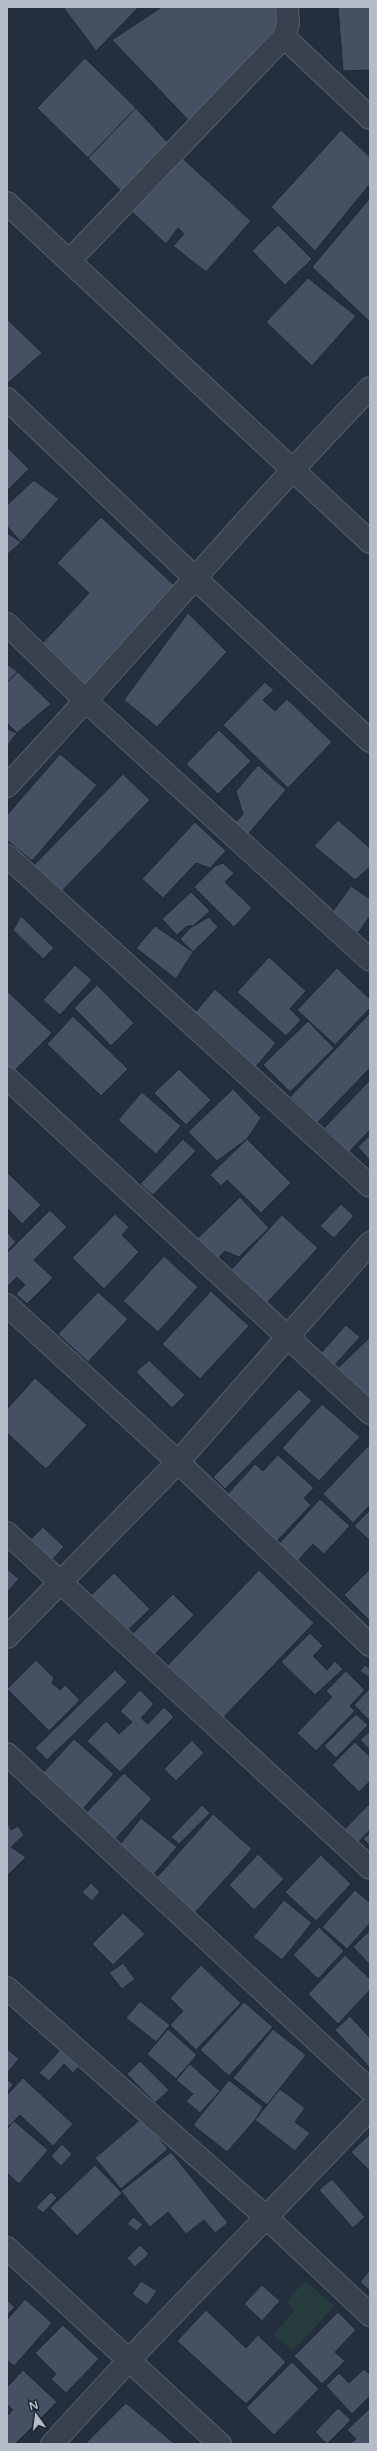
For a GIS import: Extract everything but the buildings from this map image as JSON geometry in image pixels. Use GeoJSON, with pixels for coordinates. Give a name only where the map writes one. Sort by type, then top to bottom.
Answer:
{"type":"FeatureCollection","features":[{"type":"Feature","properties":{"kind":"street"},"geometry":{"type":"LineString","coordinates":[[70,260],[284,37],[288,24],[287,7]]}},
{"type":"Feature","properties":{"kind":"street"},"geometry":{"type":"LineString","coordinates":[[284,37],[370,118]]}},
{"type":"Feature","properties":{"kind":"street"},"geometry":{"type":"LineString","coordinates":[[7,203],[70,260],[370,542]]}},
{"type":"Feature","properties":{"kind":"street"},"geometry":{"type":"LineString","coordinates":[[7,786],[196,579],[291,469],[370,388]]}},
{"type":"Feature","properties":{"kind":"street"},"geometry":{"type":"LineString","coordinates":[[7,399],[196,579],[370,741]]}},
{"type":"Feature","properties":{"kind":"street"},"geometry":{"type":"LineString","coordinates":[[7,624],[86,701],[370,960]]}},
{"type":"Feature","properties":{"kind":"street"},"geometry":{"type":"LineString","coordinates":[[7,856],[370,1186]]}},
{"type":"Feature","properties":{"kind":"street"},"geometry":{"type":"LineString","coordinates":[[7,1078],[370,1413]]}},
{"type":"Feature","properties":{"kind":"street"},"geometry":{"type":"LineString","coordinates":[[7,1637],[60,1581],[178,1462],[370,1243]]}},
{"type":"Feature","properties":{"kind":"street"},"geometry":{"type":"LineString","coordinates":[[7,1305],[178,1462],[370,1645]]}},
{"type":"Feature","properties":{"kind":"street"},"geometry":{"type":"LineString","coordinates":[[7,1533],[370,1868]]}},
{"type":"Feature","properties":{"kind":"street"},"geometry":{"type":"LineString","coordinates":[[7,1754],[370,2090]]}},
{"type":"Feature","properties":{"kind":"street"},"geometry":{"type":"LineString","coordinates":[[7,1988],[266,2217],[370,2315]]}},
{"type":"Feature","properties":{"kind":"street"},"geometry":{"type":"LineString","coordinates":[[52,2444],[129,2360],[370,2109]]}},
{"type":"Feature","properties":{"kind":"street"},"geometry":{"type":"LineString","coordinates":[[7,2248],[220,2444]]}},
{"type":"Feature","properties":{"kind":"green space"},"geometry":{"type":"Polygon","coordinates":[[[305,2281],[334,2306],[293,2351],[274,2334],[295,2310],[286,2302],[305,2281]]]}}]}
